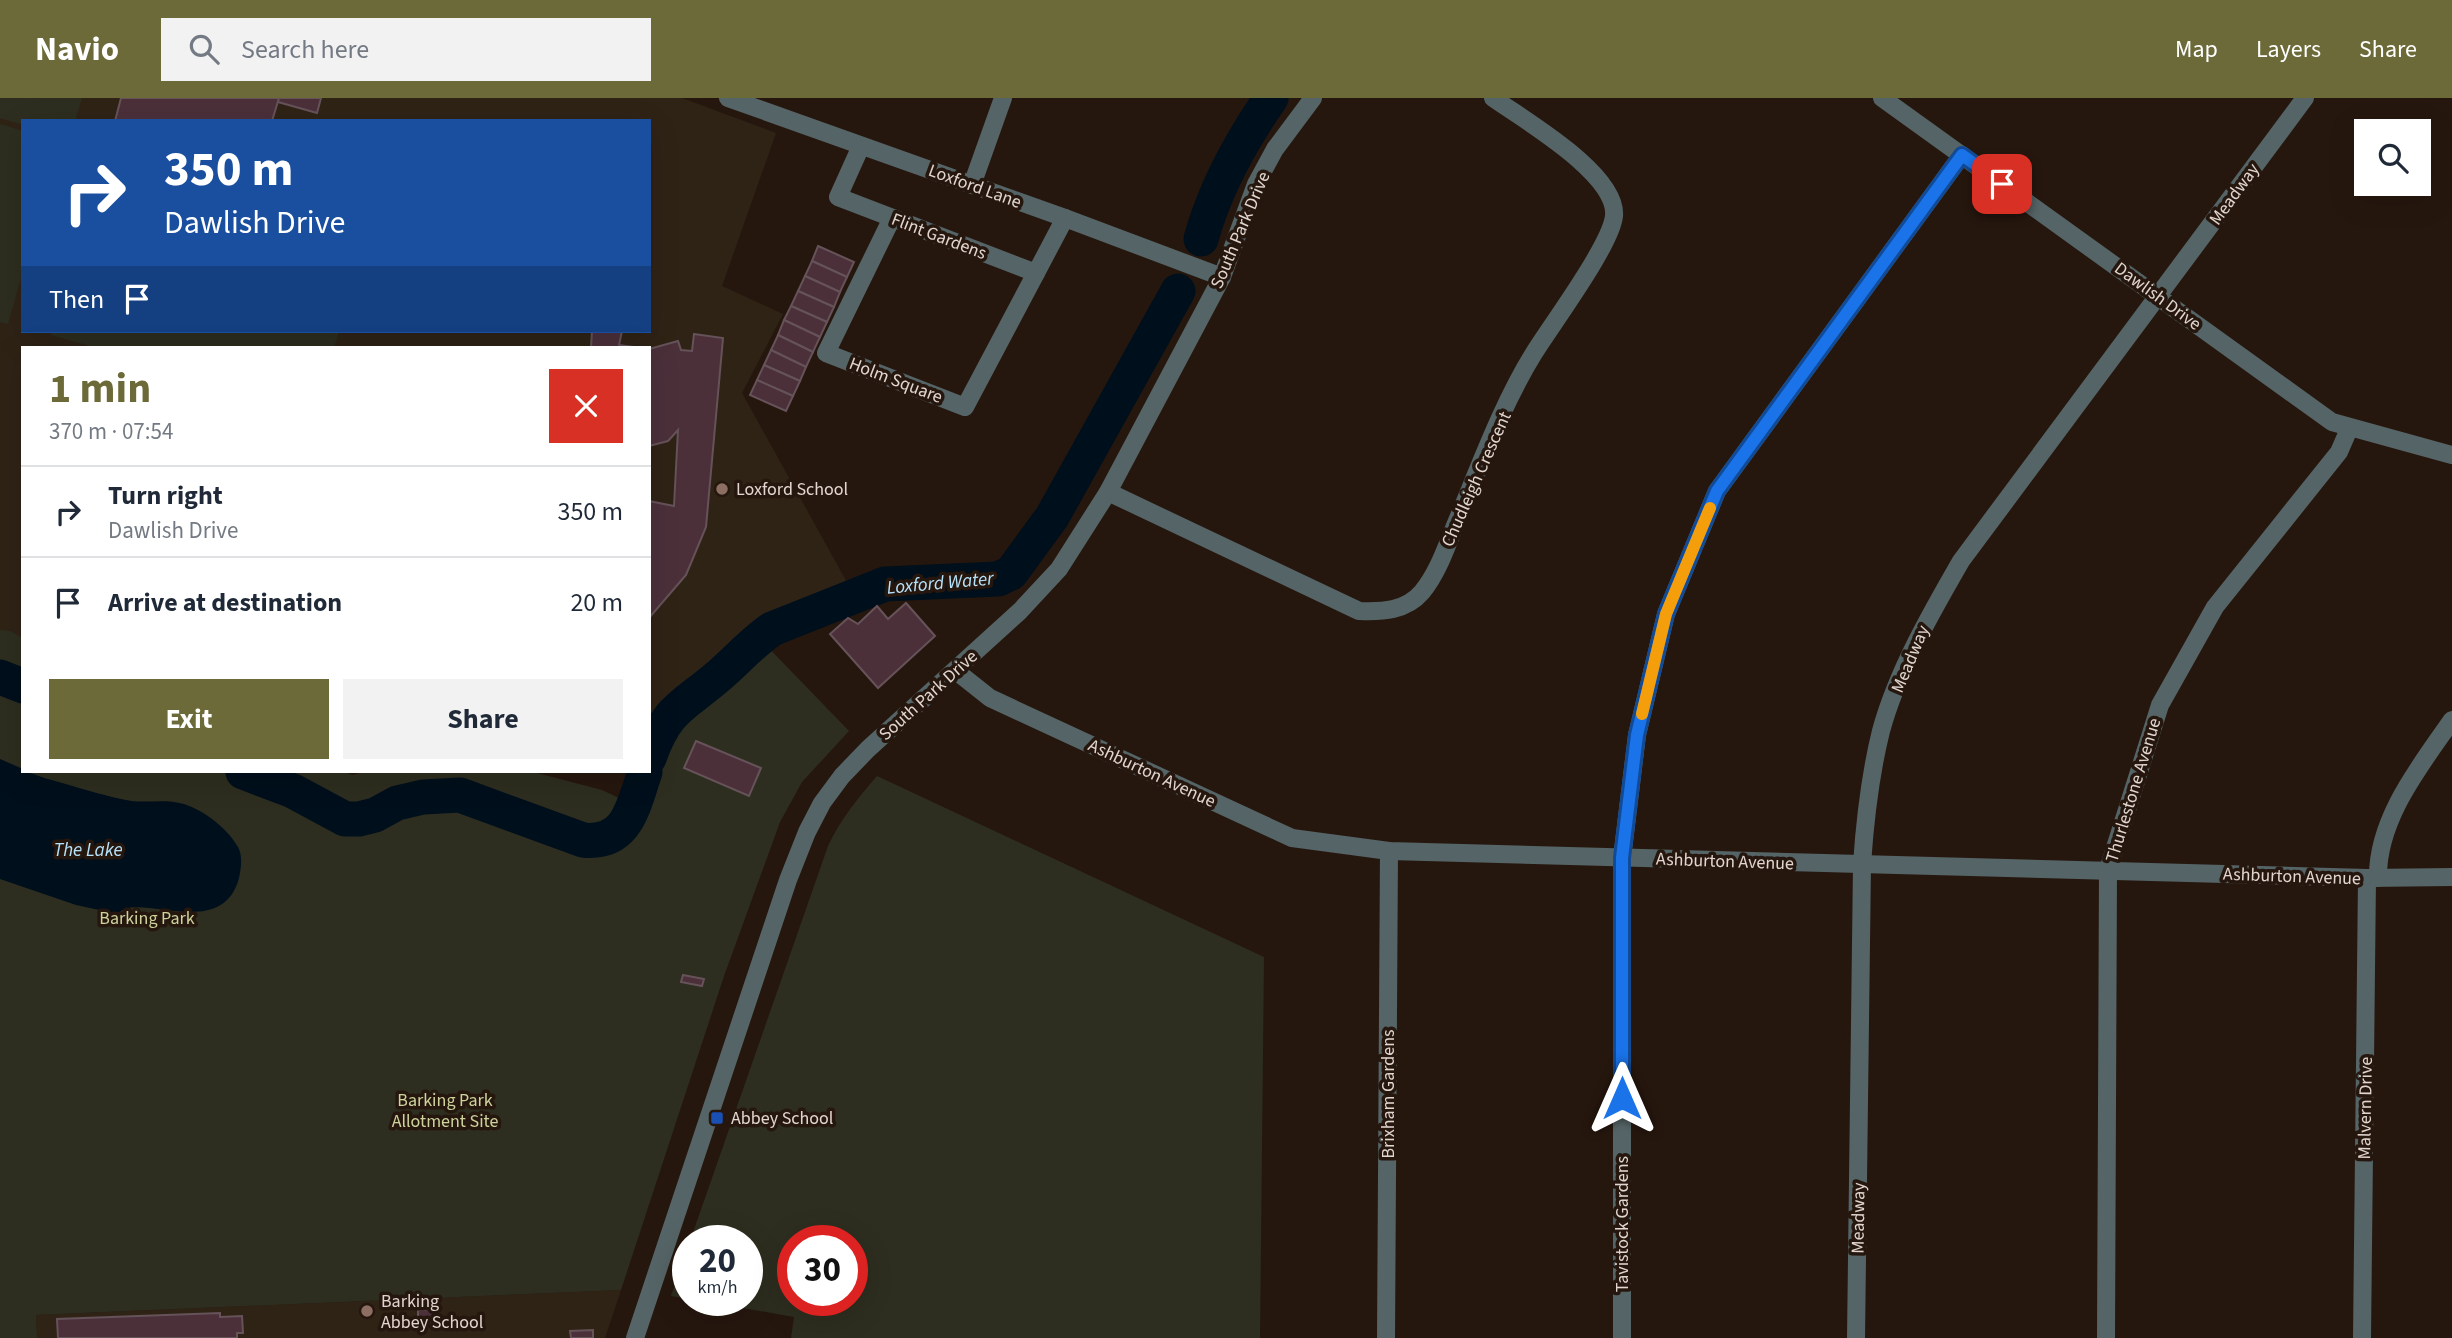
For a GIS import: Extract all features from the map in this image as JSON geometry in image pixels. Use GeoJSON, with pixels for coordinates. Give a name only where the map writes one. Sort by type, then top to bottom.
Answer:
{"type":"FeatureCollection","features":[{"type":"Feature","properties":{"kind":"street","name":"Loxford Lane"},"geometry":{"type":"LineString","coordinates":[[728,98],[1222,277]]}},
{"type":"Feature","properties":{"kind":"street"},"geometry":{"type":"LineString","coordinates":[[972,186],[1003,98]]}},
{"type":"Feature","properties":{"kind":"street","name":"South Park Drive"},"geometry":{"type":"LineString","coordinates":[[635,1338],[761,958],[807,832],[822,803],[842,776],[868,749],[1020,611],[1059,569],[1108,492],[1222,277],[1256,184],[1275,149],[1313,98]]}},
{"type":"Feature","properties":{"kind":"street","name":"Chudleigh Crescent"},"geometry":{"type":"LineString","coordinates":[[1108,492],[1359,611],[1379,612],[1402,607],[1421,593],[1436,570],[1492,437],[1532,356],[1605,243],[1615,215],[1606,187],[1581,161],[1493,98]]}},
{"type":"Feature","properties":{"kind":"street","name":"Dawlish Drive"},"geometry":{"type":"LineString","coordinates":[[1882,98],[2332,422],[2349,429],[2452,455]]}},
{"type":"Feature","properties":{"kind":"street","name":"Meadway"},"geometry":{"type":"LineString","coordinates":[[1856,1338],[1862,864],[1868,793],[1882,729],[1924,623],[1961,561],[2305,98]]}},
{"type":"Feature","properties":{"kind":"street","name":"Flint Gardens"},"geometry":{"type":"LineString","coordinates":[[862,146],[838,197],[1036,273]]}},
{"type":"Feature","properties":{"kind":"street","name":"Tavistock Gardens"},"geometry":{"type":"LineString","coordinates":[[1622,1338],[1622,858],[1637,735],[1666,614],[1717,491],[1962,155]]}},
{"type":"Feature","properties":{"kind":"street","name":"Holm Square"},"geometry":{"type":"LineString","coordinates":[[892,218],[826,353],[965,407],[1036,273]]}},
{"type":"Feature","properties":{"kind":"street"},"geometry":{"type":"LineString","coordinates":[[1036,273],[1065,218]]}},
{"type":"Feature","properties":{"kind":"street","name":"Thurlestone Avenue"},"geometry":{"type":"LineString","coordinates":[[2106,1338],[2108,870],[2160,705],[2215,607],[2339,452],[2349,429]]}},
{"type":"Feature","properties":{"kind":"street","name":"Ashburton Avenue"},"geometry":{"type":"LineString","coordinates":[[956,671],[990,698],[1292,838],[1389,851],[2372,878],[2452,877]]}},
{"type":"Feature","properties":{"kind":"street","name":"Malvern Drive"},"geometry":{"type":"LineString","coordinates":[[2362,1338],[2372,878],[2388,827],[2402,796],[2452,720]]}},
{"type":"Feature","properties":{"kind":"street","name":"Brixham Gardens"},"geometry":{"type":"LineString","coordinates":[[1386,1338],[1389,851]]}},
{"type":"Feature","properties":{"kind":"shaded area","name":"Loxford School"},"geometry":{"type":"Polygon","coordinates":[[[0,98],[682,98],[776,133],[722,286],[783,314],[742,393],[849,586],[762,622],[719,662],[671,699],[657,713],[651,724],[651,346],[21,346],[21,670],[0,661],[0,98]]]}},
{"type":"Feature","properties":{"kind":"shaded area","name":"Barking Abbey School"},"geometry":{"type":"Polygon","coordinates":[[[621,1290],[605,1338],[37,1338],[36,1315],[621,1290]]]}},
{"type":"Feature","properties":{"kind":"green space"},"geometry":{"type":"Polygon","coordinates":[[[0,98],[82,98],[76,119],[21,119],[21,124],[0,118],[0,98]]]}},
{"type":"Feature","properties":{"kind":"green space"},"geometry":{"type":"Polygon","coordinates":[[[0,124],[21,130],[21,278],[8,324],[0,322],[0,124]]]}},
{"type":"Feature","properties":{"kind":"green space"},"geometry":{"type":"Polygon","coordinates":[[[338,333],[335,346],[90,346],[51,335],[338,333]]]}},
{"type":"Feature","properties":{"kind":"green space"},"geometry":{"type":"Polygon","coordinates":[[[0,630],[10,631],[21,637],[21,674],[0,666],[0,630]]]}},
{"type":"Feature","properties":{"kind":"green space"},"geometry":{"type":"Polygon","coordinates":[[[762,641],[849,731],[802,782],[780,822],[724,976],[621,1290],[36,1315],[37,1338],[0,1338],[0,681],[21,689],[21,773],[225,773],[288,796],[326,817],[357,825],[376,822],[402,807],[456,800],[579,844],[598,845],[616,840],[626,831],[641,800],[668,728],[677,715],[727,676],[762,641]]]}},
{"type":"Feature","properties":{"kind":"green space"},"geometry":{"type":"Polygon","coordinates":[[[270,773],[537,773],[602,790],[623,800],[612,823],[595,830],[582,828],[465,786],[439,784],[413,788],[367,807],[349,809],[302,785],[270,773]]]}},
{"type":"Feature","properties":{"kind":"green space"},"geometry":{"type":"Polygon","coordinates":[[[877,776],[1264,957],[1260,1338],[791,1338],[794,1317],[788,1316],[868,1316],[868,1225],[777,1225],[777,1314],[763,1312],[763,1225],[696,1225],[828,846],[856,801],[877,776]]]}},
{"type":"Feature","properties":{"kind":"water","name":"The Lake"},"geometry":{"type":"Polygon","coordinates":[[[0,759],[21,768],[21,773],[106,796],[133,801],[184,804],[215,821],[240,851],[239,878],[230,897],[215,908],[198,912],[142,907],[128,908],[118,914],[76,905],[0,879],[0,759]]]}},
{"type":"Feature","properties":{"kind":"building"},"geometry":{"type":"Polygon","coordinates":[[[121,98],[279,98],[273,119],[116,119],[121,98]]]}},
{"type":"Feature","properties":{"kind":"building"},"geometry":{"type":"Polygon","coordinates":[[[279,98],[321,98],[317,113],[278,102],[279,98]]]}},
{"type":"Feature","properties":{"kind":"building"},"geometry":{"type":"Polygon","coordinates":[[[818,246],[854,262],[847,277],[812,261],[818,246]]]}},
{"type":"Feature","properties":{"kind":"building"},"geometry":{"type":"Polygon","coordinates":[[[812,261],[847,277],[840,292],[805,276],[812,261]]]}},
{"type":"Feature","properties":{"kind":"building"},"geometry":{"type":"Polygon","coordinates":[[[805,276],[840,292],[834,307],[798,291],[805,276]]]}},
{"type":"Feature","properties":{"kind":"building"},"geometry":{"type":"Polygon","coordinates":[[[798,291],[834,307],[827,322],[791,306],[798,291]]]}},
{"type":"Feature","properties":{"kind":"building"},"geometry":{"type":"Polygon","coordinates":[[[791,306],[827,322],[820,337],[784,320],[791,306]]]}},
{"type":"Feature","properties":{"kind":"building"},"geometry":{"type":"Polygon","coordinates":[[[784,320],[820,337],[813,352],[778,335],[784,320]]]}},
{"type":"Feature","properties":{"kind":"building"},"geometry":{"type":"Polygon","coordinates":[[[592,333],[622,333],[619,345],[626,346],[591,346],[592,333]]]}},
{"type":"Feature","properties":{"kind":"building"},"geometry":{"type":"Polygon","coordinates":[[[694,334],[723,338],[706,527],[686,575],[651,616],[651,501],[674,506],[678,430],[668,441],[651,445],[651,348],[678,341],[681,350],[692,351],[694,334]]]}},
{"type":"Feature","properties":{"kind":"building"},"geometry":{"type":"Polygon","coordinates":[[[778,335],[813,352],[806,367],[771,350],[778,335]]]}},
{"type":"Feature","properties":{"kind":"building"},"geometry":{"type":"Polygon","coordinates":[[[771,350],[806,367],[800,381],[764,365],[771,350]]]}},
{"type":"Feature","properties":{"kind":"building"},"geometry":{"type":"Polygon","coordinates":[[[764,365],[800,381],[793,396],[757,380],[764,365]]]}},
{"type":"Feature","properties":{"kind":"building"},"geometry":{"type":"Polygon","coordinates":[[[757,380],[793,396],[786,411],[750,395],[757,380]]]}},
{"type":"Feature","properties":{"kind":"building"},"geometry":{"type":"Polygon","coordinates":[[[906,603],[935,636],[878,688],[830,634],[848,618],[858,624],[877,606],[888,619],[906,603]]]}},
{"type":"Feature","properties":{"kind":"building"},"geometry":{"type":"Polygon","coordinates":[[[696,741],[761,768],[749,796],[684,768],[696,741]]]}},
{"type":"Feature","properties":{"kind":"building"},"geometry":{"type":"Polygon","coordinates":[[[683,975],[704,979],[702,986],[681,982],[683,975]]]}},
{"type":"Feature","properties":{"kind":"building"},"geometry":{"type":"Polygon","coordinates":[[[418,1310],[439,1310],[439,1326],[418,1326],[418,1310]]]}},
{"type":"Feature","properties":{"kind":"building"},"geometry":{"type":"Polygon","coordinates":[[[220,1313],[220,1317],[242,1316],[243,1333],[237,1333],[237,1338],[58,1338],[57,1319],[220,1313]]]}},
{"type":"Feature","properties":{"kind":"building"},"geometry":{"type":"Polygon","coordinates":[[[593,1330],[593,1338],[571,1338],[570,1331],[593,1330]]]}},
{"type":"Feature","properties":{"kind":"waterway","name":"Loxford Water"},"geometry":{"type":"LineString","coordinates":[[1201,239],[1230,166],[1271,98]]}},
{"type":"Feature","properties":{"kind":"waterway","name":"Loxford Water"},"geometry":{"type":"LineString","coordinates":[[651,753],[663,727],[678,708],[772,629],[885,584],[998,579],[1011,573],[1052,517],[1178,291]]}},
{"type":"Feature","properties":{"kind":"waterway","name":"Loxford Water"},"geometry":{"type":"LineString","coordinates":[[0,677],[21,685]]}},
{"type":"Feature","properties":{"kind":"waterway","name":"Loxford Water"},"geometry":{"type":"LineString","coordinates":[[246,773],[293,791],[345,819],[375,815],[397,803],[423,797],[460,795],[583,840],[598,840],[619,830],[632,810],[645,773]]}},
{"type":"Feature","properties":{"kind":"slow traffic"},"geometry":{"type":"LineString","coordinates":[[1642,714],[1666,614],[1710,508]]}},
{"type":"Feature","properties":{"kind":"place","name":"Loxford School"},"geometry":{"type":"Point","coordinates":[722,489]}},
{"type":"Feature","properties":{"kind":"place","name":"Abbey School"},"geometry":{"type":"Point","coordinates":[717,1118]}},
{"type":"Feature","properties":{"kind":"place","name":"Barking Abbey School"},"geometry":{"type":"Point","coordinates":[367,1311]}},
{"type":"Feature","properties":{"kind":"route"},"geometry":{"type":"LineString","coordinates":[[1622,1098],[1622,858],[1637,735],[1666,614],[1676,589],[1717,491],[1962,155],[2002,184]]}},
{"type":"Feature","properties":{"kind":"park label","name":"Barking Park"},"geometry":{"type":"Point","coordinates":[147,918]}},
{"type":"Feature","properties":{"kind":"park label","name":"Barking Park Allotment Site"},"geometry":{"type":"Point","coordinates":[445,1110]}}]}
